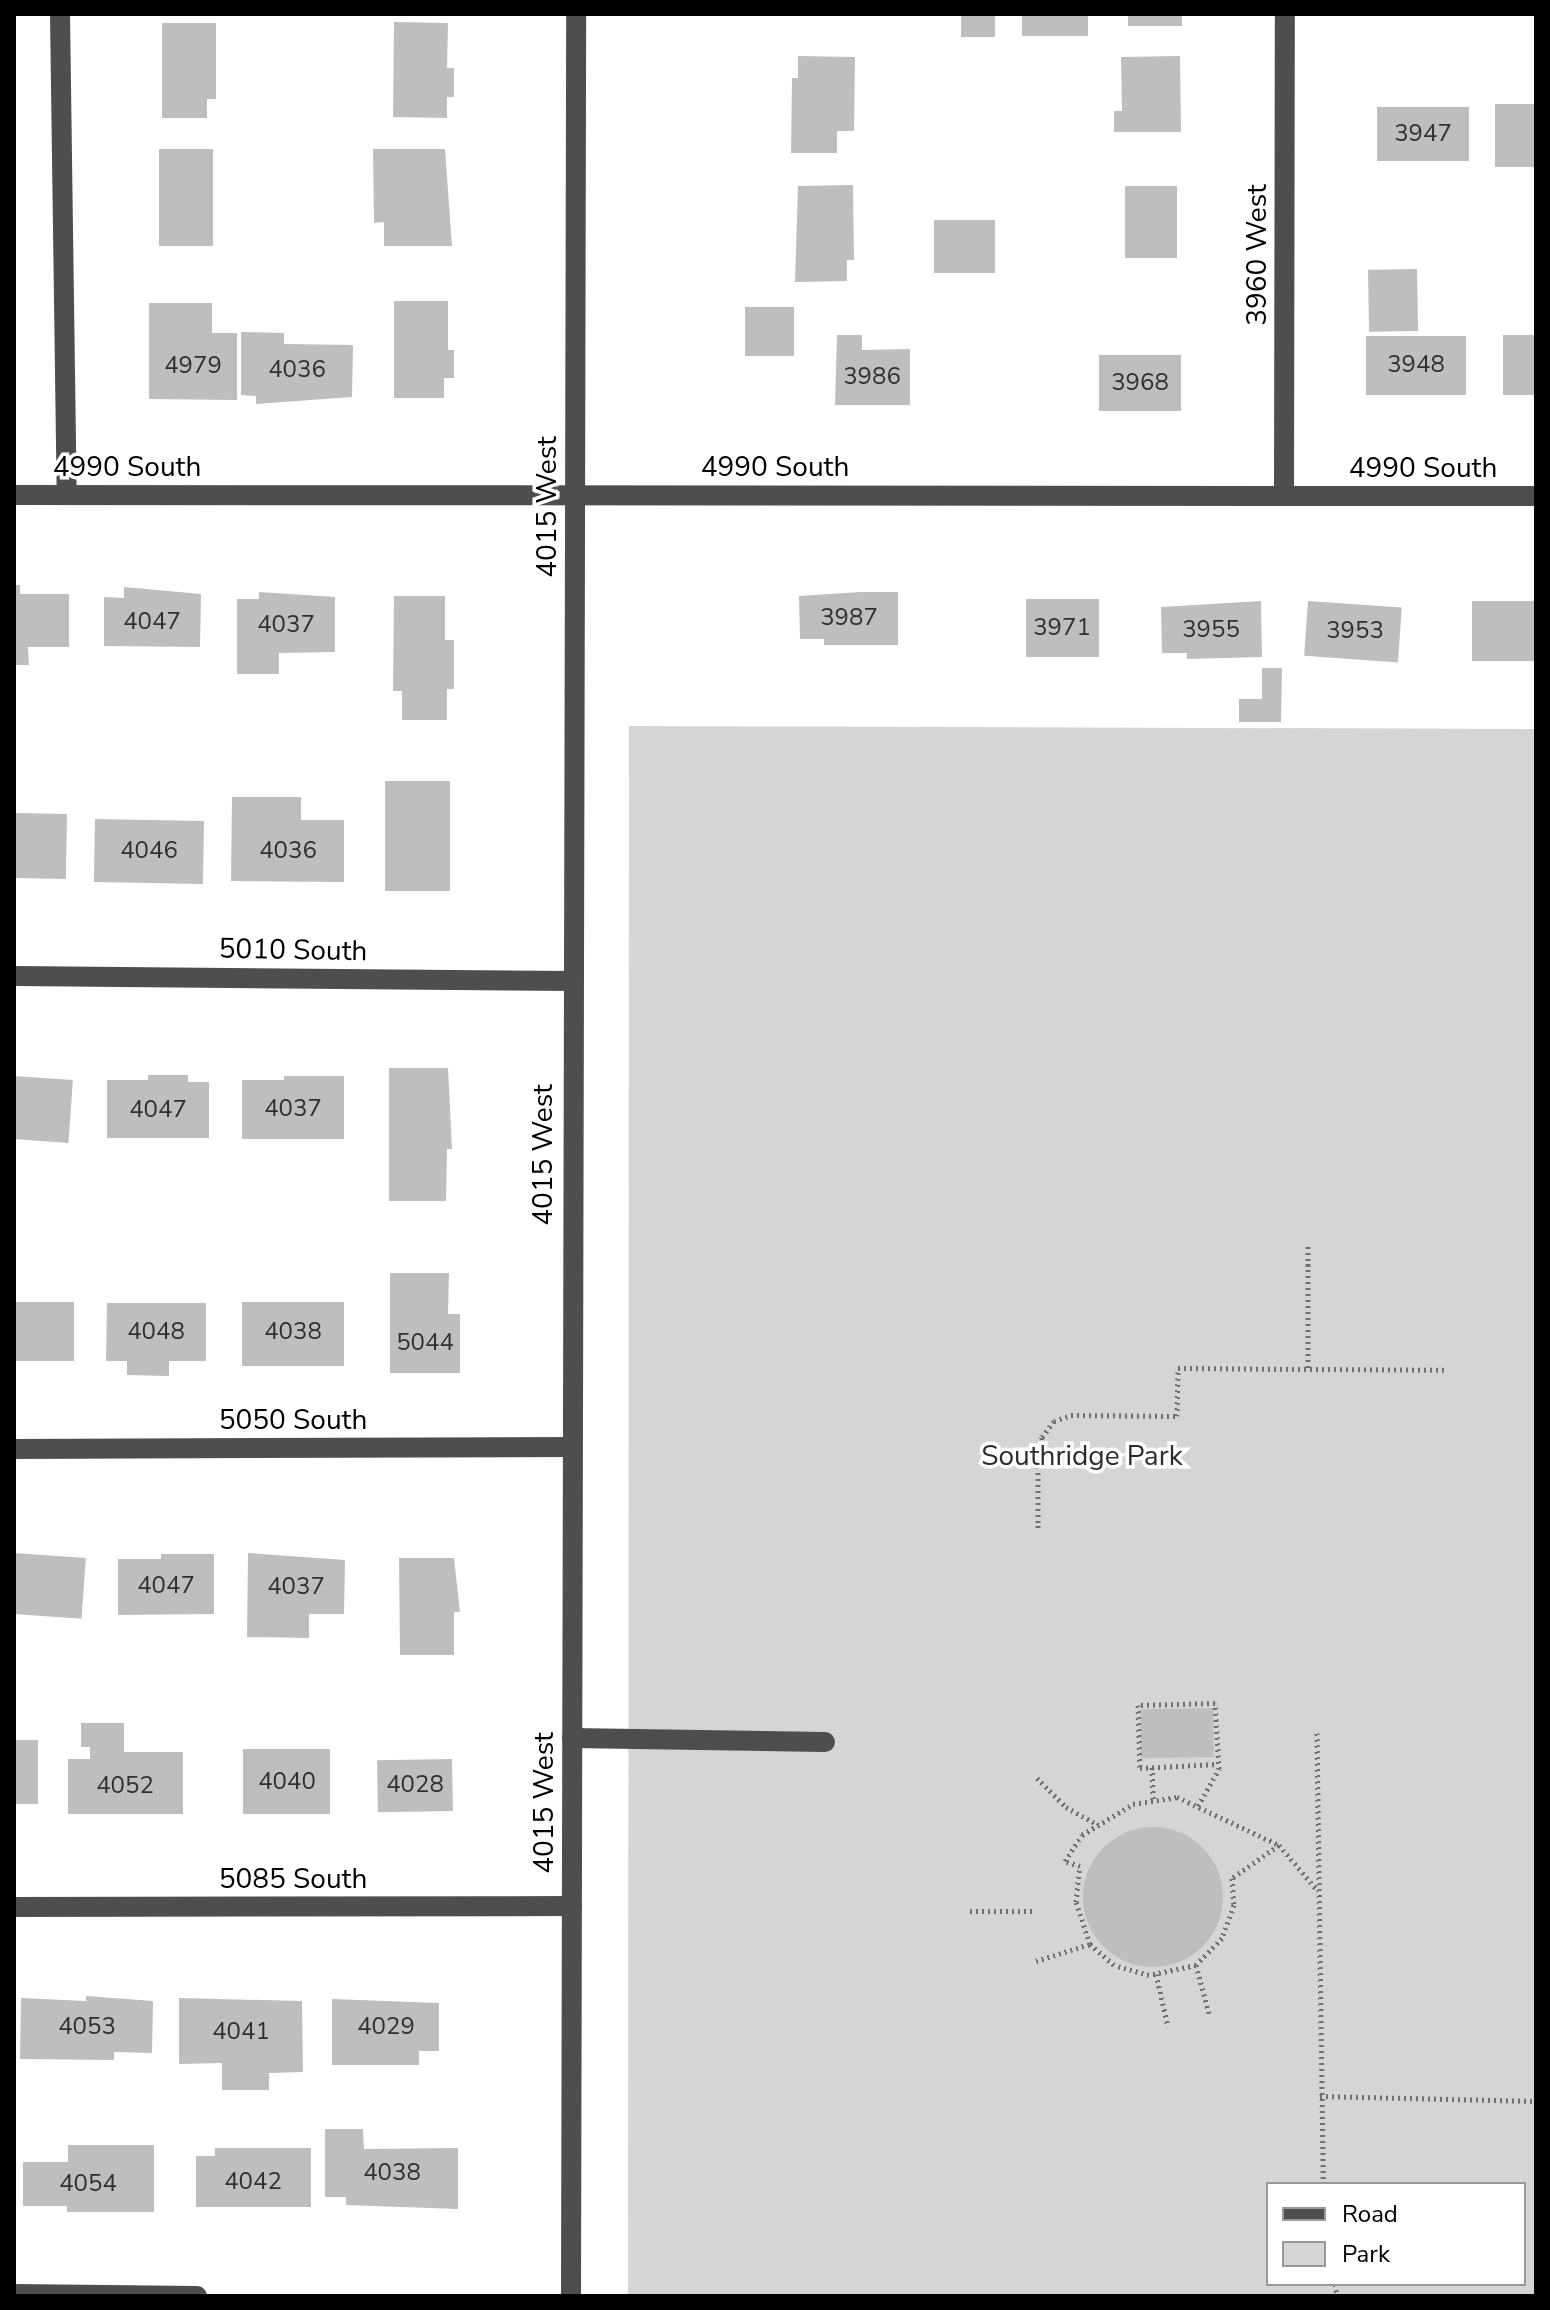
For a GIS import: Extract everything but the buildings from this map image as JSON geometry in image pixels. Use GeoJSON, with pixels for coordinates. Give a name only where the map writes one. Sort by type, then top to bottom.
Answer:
{"type":"FeatureCollection","features":[{"type":"Feature","properties":{"kind":"street"},"geometry":{"type":"LineString","coordinates":[[60,14],[67,495]]}},
{"type":"Feature","properties":{"kind":"street","name":"4015 West"},"geometry":{"type":"LineString","coordinates":[[571,2296],[571,981],[576,14]]}},
{"type":"Feature","properties":{"kind":"street","name":"3960 West"},"geometry":{"type":"LineString","coordinates":[[1284,496],[1285,14]]}},
{"type":"Feature","properties":{"kind":"street","name":"4990 South"},"geometry":{"type":"LineString","coordinates":[[14,495],[1536,496]]}},
{"type":"Feature","properties":{"kind":"street","name":"5010 South"},"geometry":{"type":"LineString","coordinates":[[14,976],[571,981]]}},
{"type":"Feature","properties":{"kind":"street","name":"5050 South"},"geometry":{"type":"LineString","coordinates":[[14,1449],[572,1447]]}},
{"type":"Feature","properties":{"kind":"street"},"geometry":{"type":"LineString","coordinates":[[572,1738],[825,1742]]}},
{"type":"Feature","properties":{"kind":"street","name":"5085 South"},"geometry":{"type":"LineString","coordinates":[[14,1907],[572,1906]]}},
{"type":"Feature","properties":{"kind":"street"},"geometry":{"type":"LineString","coordinates":[[14,2294],[197,2296]]}},
{"type":"Feature","properties":{"kind":"path"},"geometry":{"type":"LineString","coordinates":[[1308,1246],[1308,1368]]}},
{"type":"Feature","properties":{"kind":"path"},"geometry":{"type":"LineString","coordinates":[[1038,1528],[1038,1457],[1042,1437],[1054,1421],[1071,1415],[1177,1416],[1178,1368],[1446,1370]]}},
{"type":"Feature","properties":{"kind":"path"},"geometry":{"type":"LineString","coordinates":[[1198,1806],[1218,1764],[1215,1703],[1138,1705],[1140,1768],[1218,1764]]}},
{"type":"Feature","properties":{"kind":"path"},"geometry":{"type":"LineString","coordinates":[[1317,1733],[1323,2182]]}},
{"type":"Feature","properties":{"kind":"path"},"geometry":{"type":"LineString","coordinates":[[1152,1767],[1153,1801]]}},
{"type":"Feature","properties":{"kind":"path"},"geometry":{"type":"LineString","coordinates":[[1037,1778],[1066,1807],[1098,1825]]}},
{"type":"Feature","properties":{"kind":"path"},"geometry":{"type":"LineString","coordinates":[[1279,1845],[1232,1878],[1234,1905],[1222,1938],[1196,1965],[1156,1974],[1114,1965],[1090,1944],[1076,1902],[1080,1866],[1065,1861],[1082,1835],[1133,1804],[1177,1797],[1279,1845],[1318,1891]]}},
{"type":"Feature","properties":{"kind":"path"},"geometry":{"type":"LineString","coordinates":[[970,1911],[1036,1911]]}},
{"type":"Feature","properties":{"kind":"path"},"geometry":{"type":"LineString","coordinates":[[1036,1961],[1090,1944]]}},
{"type":"Feature","properties":{"kind":"path"},"geometry":{"type":"LineString","coordinates":[[1196,1965],[1210,2017]]}},
{"type":"Feature","properties":{"kind":"path"},"geometry":{"type":"LineString","coordinates":[[1156,1974],[1168,2027]]}},
{"type":"Feature","properties":{"kind":"path"},"geometry":{"type":"LineString","coordinates":[[1320,2096],[1536,2101]]}},
{"type":"Feature","properties":{"kind":"green space","name":"Southridge Park"},"geometry":{"type":"Polygon","coordinates":[[[629,726],[1536,729],[1536,2296],[628,2296],[629,726]]]}}]}
